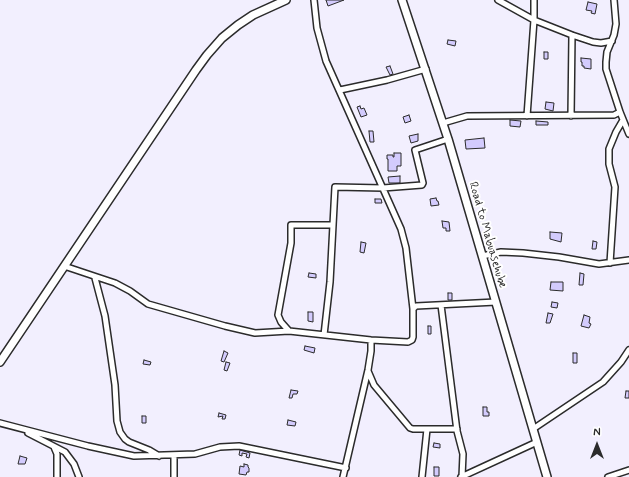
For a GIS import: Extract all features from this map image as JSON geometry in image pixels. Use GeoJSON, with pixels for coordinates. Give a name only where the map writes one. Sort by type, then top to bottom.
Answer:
{"type":"FeatureCollection","features":[{"type":"Feature","properties":{"kind":"main road"},"geometry":{"type":"LineString","coordinates":[[0,362],[208,54],[222,38],[238,25],[253,15],[286,0]]}},
{"type":"Feature","properties":{"kind":"main road","name":"Road to Mabuasehube"},"geometry":{"type":"LineString","coordinates":[[402,0],[448,139],[547,477]]}},
{"type":"Feature","properties":{"kind":"street"},"geometry":{"type":"LineString","coordinates":[[64,266],[123,287],[146,303],[225,326],[257,333],[289,331],[370,340],[410,341],[413,336],[413,309],[406,248],[401,229],[326,61],[315,18],[314,0]]}},
{"type":"Feature","properties":{"kind":"street"},"geometry":{"type":"LineString","coordinates":[[498,0],[534,20],[572,35],[593,42],[601,43],[612,41]]}},
{"type":"Feature","properties":{"kind":"street"},"geometry":{"type":"LineString","coordinates":[[527,116],[534,20],[534,0]]}},
{"type":"Feature","properties":{"kind":"street"},"geometry":{"type":"LineString","coordinates":[[614,0],[616,24],[614,35],[607,52],[606,69],[629,134]]}},
{"type":"Feature","properties":{"kind":"street"},"geometry":{"type":"LineString","coordinates":[[571,116],[572,35]]}},
{"type":"Feature","properties":{"kind":"street"},"geometry":{"type":"LineString","coordinates":[[340,90],[387,80],[426,69]]}},
{"type":"Feature","properties":{"kind":"street"},"geometry":{"type":"LineString","coordinates":[[443,123],[467,116],[614,115],[620,112]]}},
{"type":"Feature","properties":{"kind":"street"},"geometry":{"type":"LineString","coordinates":[[610,263],[615,187],[609,164],[609,149],[623,120]]}},
{"type":"Feature","properties":{"kind":"street"},"geometry":{"type":"LineString","coordinates":[[324,335],[330,282],[335,187],[383,188],[422,184],[415,150],[448,139]]}},
{"type":"Feature","properties":{"kind":"street"},"geometry":{"type":"LineString","coordinates":[[289,331],[281,322],[278,310],[291,243],[291,225],[333,225]]}},
{"type":"Feature","properties":{"kind":"street"},"geometry":{"type":"LineString","coordinates":[[482,256],[501,252],[523,253],[599,264],[629,260]]}},
{"type":"Feature","properties":{"kind":"street"},"geometry":{"type":"LineString","coordinates":[[95,278],[106,322],[115,385],[117,421],[120,432],[129,442],[149,450],[159,456]]}},
{"type":"Feature","properties":{"kind":"street"},"geometry":{"type":"LineString","coordinates":[[413,309],[418,306],[496,302]]}},
{"type":"Feature","properties":{"kind":"street"},"geometry":{"type":"LineString","coordinates":[[440,305],[457,429],[463,454],[462,477],[537,442]]}},
{"type":"Feature","properties":{"kind":"street"},"geometry":{"type":"LineString","coordinates":[[343,477],[368,370],[371,351],[370,340]]}},
{"type":"Feature","properties":{"kind":"street"},"geometry":{"type":"LineString","coordinates":[[533,429],[603,382],[621,362],[629,350]]}},
{"type":"Feature","properties":{"kind":"street"},"geometry":{"type":"LineString","coordinates":[[368,370],[374,385],[407,426],[413,429],[457,429]]}},
{"type":"Feature","properties":{"kind":"street"},"geometry":{"type":"LineString","coordinates":[[0,423],[134,456],[195,454],[220,447],[239,446],[346,468]]}},
{"type":"Feature","properties":{"kind":"street"},"geometry":{"type":"LineString","coordinates":[[19,428],[53,446],[68,456],[74,464],[80,477]]}},
{"type":"Feature","properties":{"kind":"street"},"geometry":{"type":"LineString","coordinates":[[422,477],[427,429]]}},
{"type":"Feature","properties":{"kind":"street"},"geometry":{"type":"LineString","coordinates":[[53,446],[57,454],[57,477]]}},
{"type":"Feature","properties":{"kind":"street"},"geometry":{"type":"LineString","coordinates":[[174,455],[174,477]]}},
{"type":"Feature","properties":{"kind":"street"},"geometry":{"type":"LineString","coordinates":[[608,477],[629,470]]}},
{"type":"Feature","properties":{"kind":"building"},"geometry":{"type":"Polygon","coordinates":[[[326,0],[344,0],[328,6],[326,0]]]}},
{"type":"Feature","properties":{"kind":"building"},"geometry":{"type":"Polygon","coordinates":[[[588,2],[597,4],[595,14],[591,13],[592,11],[586,10],[588,2]]]}},
{"type":"Feature","properties":{"kind":"building"},"geometry":{"type":"Polygon","coordinates":[[[448,40],[456,41],[455,46],[447,44],[448,40]]]}},
{"type":"Feature","properties":{"kind":"building"},"geometry":{"type":"Polygon","coordinates":[[[544,52],[548,52],[548,59],[544,59],[544,52]]]}},
{"type":"Feature","properties":{"kind":"building"},"geometry":{"type":"Polygon","coordinates":[[[581,58],[591,59],[591,69],[584,68],[584,66],[582,66],[581,58]]]}},
{"type":"Feature","properties":{"kind":"building"},"geometry":{"type":"Polygon","coordinates":[[[390,66],[393,74],[390,75],[386,67],[390,66]]]}},
{"type":"Feature","properties":{"kind":"building"},"geometry":{"type":"Polygon","coordinates":[[[546,102],[554,103],[553,111],[545,109],[546,102]]]}},
{"type":"Feature","properties":{"kind":"building"},"geometry":{"type":"Polygon","coordinates":[[[360,106],[361,109],[364,108],[367,115],[361,117],[357,107],[360,106]]]}},
{"type":"Feature","properties":{"kind":"building"},"geometry":{"type":"Polygon","coordinates":[[[409,115],[411,121],[405,123],[403,117],[409,115]]]}},
{"type":"Feature","properties":{"kind":"building"},"geometry":{"type":"Polygon","coordinates":[[[510,120],[521,121],[520,127],[510,126],[510,120]]]}},
{"type":"Feature","properties":{"kind":"building"},"geometry":{"type":"Polygon","coordinates":[[[536,121],[548,122],[548,125],[536,125],[536,121]]]}},
{"type":"Feature","properties":{"kind":"building"},"geometry":{"type":"Polygon","coordinates":[[[369,131],[373,131],[374,142],[370,142],[369,131]]]}},
{"type":"Feature","properties":{"kind":"building"},"geometry":{"type":"Polygon","coordinates":[[[418,134],[418,141],[411,143],[409,136],[418,134]]]}},
{"type":"Feature","properties":{"kind":"building"},"geometry":{"type":"Polygon","coordinates":[[[484,138],[485,148],[466,149],[465,140],[484,138]]]}},
{"type":"Feature","properties":{"kind":"building"},"geometry":{"type":"Polygon","coordinates":[[[394,153],[401,153],[401,166],[397,166],[397,171],[388,171],[387,155],[393,155],[394,157],[394,153]]]}},
{"type":"Feature","properties":{"kind":"building"},"geometry":{"type":"Polygon","coordinates":[[[400,176],[400,183],[389,183],[388,177],[400,176]]]}},
{"type":"Feature","properties":{"kind":"building"},"geometry":{"type":"Polygon","coordinates":[[[436,198],[439,205],[431,206],[430,199],[436,198]]]}},
{"type":"Feature","properties":{"kind":"building"},"geometry":{"type":"Polygon","coordinates":[[[375,199],[381,199],[382,203],[375,203],[375,199]]]}},
{"type":"Feature","properties":{"kind":"building"},"geometry":{"type":"Polygon","coordinates":[[[442,221],[449,222],[450,231],[446,231],[446,228],[443,228],[442,221]]]}},
{"type":"Feature","properties":{"kind":"building"},"geometry":{"type":"Polygon","coordinates":[[[550,232],[562,233],[561,242],[550,239],[550,232]]]}},
{"type":"Feature","properties":{"kind":"building"},"geometry":{"type":"Polygon","coordinates":[[[593,241],[597,242],[596,249],[592,249],[593,241]]]}},
{"type":"Feature","properties":{"kind":"building"},"geometry":{"type":"Polygon","coordinates":[[[361,242],[366,243],[364,253],[360,252],[361,242]]]}},
{"type":"Feature","properties":{"kind":"building"},"geometry":{"type":"Polygon","coordinates":[[[309,273],[316,274],[316,278],[308,277],[309,273]]]}},
{"type":"Feature","properties":{"kind":"building"},"geometry":{"type":"Polygon","coordinates":[[[580,273],[584,274],[583,285],[579,285],[580,273]]]}},
{"type":"Feature","properties":{"kind":"building"},"geometry":{"type":"Polygon","coordinates":[[[551,282],[563,282],[563,291],[550,290],[551,282]]]}},
{"type":"Feature","properties":{"kind":"building"},"geometry":{"type":"Polygon","coordinates":[[[448,293],[452,293],[452,300],[448,300],[448,293]]]}},
{"type":"Feature","properties":{"kind":"building"},"geometry":{"type":"Polygon","coordinates":[[[552,302],[558,303],[557,308],[551,307],[552,302]]]}},
{"type":"Feature","properties":{"kind":"building"},"geometry":{"type":"Polygon","coordinates":[[[308,312],[313,312],[313,322],[308,321],[308,312]]]}},
{"type":"Feature","properties":{"kind":"building"},"geometry":{"type":"Polygon","coordinates":[[[548,313],[553,314],[550,323],[546,323],[548,313]]]}},
{"type":"Feature","properties":{"kind":"building"},"geometry":{"type":"Polygon","coordinates":[[[584,315],[590,317],[589,323],[591,324],[589,328],[581,326],[584,315]]]}},
{"type":"Feature","properties":{"kind":"building"},"geometry":{"type":"Polygon","coordinates":[[[428,326],[431,326],[431,334],[428,334],[428,326]]]}},
{"type":"Feature","properties":{"kind":"building"},"geometry":{"type":"Polygon","coordinates":[[[305,346],[315,348],[314,353],[304,350],[305,346]]]}},
{"type":"Feature","properties":{"kind":"building"},"geometry":{"type":"Polygon","coordinates":[[[224,351],[228,353],[224,362],[221,361],[224,351]]]}},
{"type":"Feature","properties":{"kind":"building"},"geometry":{"type":"Polygon","coordinates":[[[573,353],[577,353],[577,363],[573,363],[573,353]]]}},
{"type":"Feature","properties":{"kind":"building"},"geometry":{"type":"Polygon","coordinates":[[[144,360],[151,362],[150,365],[143,364],[144,360]]]}},
{"type":"Feature","properties":{"kind":"building"},"geometry":{"type":"Polygon","coordinates":[[[226,362],[230,363],[227,371],[224,370],[226,362]]]}},
{"type":"Feature","properties":{"kind":"building"},"geometry":{"type":"Polygon","coordinates":[[[291,390],[298,391],[297,394],[293,394],[292,398],[289,398],[291,390]]]}},
{"type":"Feature","properties":{"kind":"building"},"geometry":{"type":"Polygon","coordinates":[[[626,391],[629,391],[629,398],[625,398],[626,391]]]}},
{"type":"Feature","properties":{"kind":"building"},"geometry":{"type":"Polygon","coordinates":[[[483,407],[487,407],[489,416],[483,416],[483,407]]]}},
{"type":"Feature","properties":{"kind":"building"},"geometry":{"type":"Polygon","coordinates":[[[219,413],[226,415],[225,419],[222,419],[223,416],[218,417],[219,413]]]}},
{"type":"Feature","properties":{"kind":"building"},"geometry":{"type":"Polygon","coordinates":[[[142,416],[146,416],[146,423],[142,423],[142,416]]]}},
{"type":"Feature","properties":{"kind":"building"},"geometry":{"type":"Polygon","coordinates":[[[288,420],[296,422],[295,426],[287,425],[288,420]]]}},
{"type":"Feature","properties":{"kind":"building"},"geometry":{"type":"Polygon","coordinates":[[[434,443],[440,444],[440,448],[433,447],[434,443]]]}},
{"type":"Feature","properties":{"kind":"building"},"geometry":{"type":"Polygon","coordinates":[[[240,450],[250,453],[249,458],[246,457],[247,454],[242,453],[242,456],[239,455],[240,450]]]}},
{"type":"Feature","properties":{"kind":"building"},"geometry":{"type":"Polygon","coordinates":[[[20,456],[27,458],[25,464],[18,464],[20,456]]]}},
{"type":"Feature","properties":{"kind":"building"},"geometry":{"type":"Polygon","coordinates":[[[244,464],[248,465],[249,472],[247,472],[246,475],[239,474],[240,466],[244,467],[244,464]]]}},
{"type":"Feature","properties":{"kind":"building"},"geometry":{"type":"Polygon","coordinates":[[[434,467],[439,467],[439,476],[434,476],[434,467]]]}}]}
